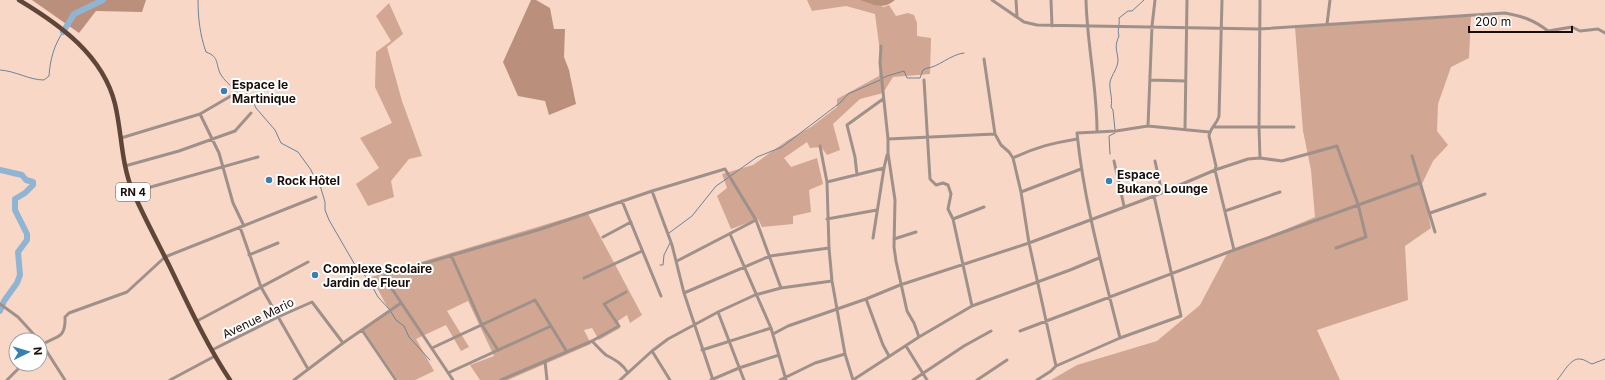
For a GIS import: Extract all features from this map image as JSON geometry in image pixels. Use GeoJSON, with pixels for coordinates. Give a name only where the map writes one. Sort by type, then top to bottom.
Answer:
{"type":"FeatureCollection","features":[{"type":"Feature","properties":{"kind":"highway","name":"RN 4"},"geometry":{"type":"LineString","coordinates":[[19,0],[44,15],[91,55],[106,79],[115,102],[124,166],[133,192],[215,356],[230,380]]}},
{"type":"Feature","properties":{"kind":"street"},"geometry":{"type":"LineString","coordinates":[[992,0],[1024,22],[1037,26],[1259,28],[1505,13],[1521,16],[1536,22],[1548,31],[1572,27],[1580,31],[1598,29],[1605,33]]}},
{"type":"Feature","properties":{"kind":"street"},"geometry":{"type":"LineString","coordinates":[[1016,0],[1017,16]]}},
{"type":"Feature","properties":{"kind":"street"},"geometry":{"type":"LineString","coordinates":[[1051,0],[1052,26]]}},
{"type":"Feature","properties":{"kind":"street"},"geometry":{"type":"LineString","coordinates":[[1086,0],[1086,26],[1097,107],[1098,131]]}},
{"type":"Feature","properties":{"kind":"street"},"geometry":{"type":"LineString","coordinates":[[1148,126],[1152,26],[1155,0]]}},
{"type":"Feature","properties":{"kind":"street"},"geometry":{"type":"LineString","coordinates":[[1185,129],[1187,0]]}},
{"type":"Feature","properties":{"kind":"street"},"geometry":{"type":"LineString","coordinates":[[1222,0],[1220,116],[1209,136],[1216,166],[1215,170],[1234,250]]}},
{"type":"Feature","properties":{"kind":"street"},"geometry":{"type":"LineString","coordinates":[[1260,0],[1260,158]]}},
{"type":"Feature","properties":{"kind":"street"},"geometry":{"type":"LineString","coordinates":[[1327,24],[1330,0]]}},
{"type":"Feature","properties":{"kind":"street"},"geometry":{"type":"LineString","coordinates":[[882,46],[880,63],[888,139],[888,153],[895,200],[894,239],[896,261],[900,285],[907,311],[914,323],[919,337]]}},
{"type":"Feature","properties":{"kind":"street"},"geometry":{"type":"LineString","coordinates":[[984,59],[995,134],[1001,145],[1013,158],[1028,243],[1056,366]]}},
{"type":"Feature","properties":{"kind":"street"},"geometry":{"type":"LineString","coordinates":[[924,80],[930,179],[936,185],[943,183],[948,184],[951,194],[948,209],[953,219],[972,306]]}},
{"type":"Feature","properties":{"kind":"street"},"geometry":{"type":"LineString","coordinates":[[1150,80],[1186,81]]}},
{"type":"Feature","properties":{"kind":"street"},"geometry":{"type":"LineString","coordinates":[[121,138],[200,114],[236,93]]}},
{"type":"Feature","properties":{"kind":"street"},"geometry":{"type":"LineString","coordinates":[[857,175],[855,157],[847,125],[884,99]]}},
{"type":"Feature","properties":{"kind":"street"},"geometry":{"type":"LineString","coordinates":[[124,166],[179,151],[235,130],[251,112]]}},
{"type":"Feature","properties":{"kind":"street"},"geometry":{"type":"LineString","coordinates":[[200,114],[213,139],[233,203],[244,226]]}},
{"type":"Feature","properties":{"kind":"street"},"geometry":{"type":"LineString","coordinates":[[1120,338],[1090,218],[1081,169],[1077,133],[1098,131],[1115,132],[1148,126],[1210,132]]}},
{"type":"Feature","properties":{"kind":"street"},"geometry":{"type":"LineString","coordinates":[[1213,127],[1294,127]]}},
{"type":"Feature","properties":{"kind":"street"},"geometry":{"type":"LineString","coordinates":[[888,139],[995,134]]}},
{"type":"Feature","properties":{"kind":"street"},"geometry":{"type":"LineString","coordinates":[[1013,158],[1032,149],[1051,143],[1078,139]]}},
{"type":"Feature","properties":{"kind":"street"},"geometry":{"type":"LineString","coordinates":[[820,146],[827,182],[828,248],[832,281],[845,354],[853,380],[919,337],[972,306],[1099,258]]}},
{"type":"Feature","properties":{"kind":"street"},"geometry":{"type":"LineString","coordinates":[[773,334],[788,326],[866,299],[900,285],[1028,243],[1090,218],[1162,193],[1215,170],[1248,159],[1260,158],[1282,161],[1337,146],[1358,204],[1366,237],[1336,248]]}},
{"type":"Feature","properties":{"kind":"street"},"geometry":{"type":"LineString","coordinates":[[873,238],[884,168],[888,153]]}},
{"type":"Feature","properties":{"kind":"street"},"geometry":{"type":"LineString","coordinates":[[1412,156],[1435,232]]}},
{"type":"Feature","properties":{"kind":"street"},"geometry":{"type":"LineString","coordinates":[[133,192],[258,157]]}},
{"type":"Feature","properties":{"kind":"street"},"geometry":{"type":"LineString","coordinates":[[1114,161],[1124,206]]}},
{"type":"Feature","properties":{"kind":"street"},"geometry":{"type":"LineString","coordinates":[[1155,161],[1162,193]]}},
{"type":"Feature","properties":{"kind":"street"},"geometry":{"type":"LineString","coordinates":[[453,380],[401,303],[385,275],[541,229],[725,168],[756,220],[781,288]]}},
{"type":"Feature","properties":{"kind":"street"},"geometry":{"type":"LineString","coordinates":[[827,182],[884,168]]}},
{"type":"Feature","properties":{"kind":"street"},"geometry":{"type":"LineString","coordinates":[[1020,192],[1081,169]]}},
{"type":"Feature","properties":{"kind":"street"},"geometry":{"type":"LineString","coordinates":[[1020,331],[1358,204],[1419,183]]}},
{"type":"Feature","properties":{"kind":"street"},"geometry":{"type":"LineString","coordinates":[[652,191],[672,245],[684,293],[712,380],[739,368],[779,355]]}},
{"type":"Feature","properties":{"kind":"street"},"geometry":{"type":"LineString","coordinates":[[1225,211],[1280,192]]}},
{"type":"Feature","properties":{"kind":"street"},"geometry":{"type":"LineString","coordinates":[[1430,213],[1485,194]]}},
{"type":"Feature","properties":{"kind":"street"},"geometry":{"type":"LineString","coordinates":[[1037,380],[1056,366],[1120,338],[1181,316],[1154,196]]}},
{"type":"Feature","properties":{"kind":"street"},"geometry":{"type":"LineString","coordinates":[[48,340],[61,336],[66,326],[66,317],[69,313],[127,292],[165,257],[316,197]]}},
{"type":"Feature","properties":{"kind":"street"},"geometry":{"type":"LineString","coordinates":[[622,201],[661,296]]}},
{"type":"Feature","properties":{"kind":"street"},"geometry":{"type":"LineString","coordinates":[[953,219],[984,207]]}},
{"type":"Feature","properties":{"kind":"street"},"geometry":{"type":"LineString","coordinates":[[828,220],[877,210]]}},
{"type":"Feature","properties":{"kind":"street"},"geometry":{"type":"LineString","coordinates":[[677,261],[756,220]]}},
{"type":"Feature","properties":{"kind":"street"},"geometry":{"type":"LineString","coordinates":[[603,237],[631,222]]}},
{"type":"Feature","properties":{"kind":"street"},"geometry":{"type":"LineString","coordinates":[[240,227],[261,287],[308,369]]}},
{"type":"Feature","properties":{"kind":"street"},"geometry":{"type":"LineString","coordinates":[[894,239],[916,232]]}},
{"type":"Feature","properties":{"kind":"street"},"geometry":{"type":"LineString","coordinates":[[730,234],[773,334],[785,379]]}},
{"type":"Feature","properties":{"kind":"street"},"geometry":{"type":"LineString","coordinates":[[249,255],[278,243]]}},
{"type":"Feature","properties":{"kind":"street"},"geometry":{"type":"LineString","coordinates":[[684,293],[743,266],[770,256],[828,248]]}},
{"type":"Feature","properties":{"kind":"street"},"geometry":{"type":"LineString","coordinates":[[584,278],[642,251]]}},
{"type":"Feature","properties":{"kind":"street"},"geometry":{"type":"LineString","coordinates":[[451,255],[482,325],[498,350]]}},
{"type":"Feature","properties":{"kind":"street"},"geometry":{"type":"LineString","coordinates":[[197,321],[308,262]]}},
{"type":"Feature","properties":{"kind":"street"},"geometry":{"type":"LineString","coordinates":[[620,380],[652,351],[668,340],[718,312],[756,295],[781,288],[832,281]]}},
{"type":"Feature","properties":{"kind":"street"},"geometry":{"type":"LineString","coordinates":[[501,380],[592,341],[619,326],[604,304],[626,292]]}},
{"type":"Feature","properties":{"kind":"street"},"geometry":{"type":"LineString","coordinates":[[866,299],[883,345],[889,356]]}},
{"type":"Feature","properties":{"kind":"street"},"geometry":{"type":"LineString","coordinates":[[432,348],[535,300],[567,352]]}},
{"type":"Feature","properties":{"kind":"street","name":"Avenue Mario"},"geometry":{"type":"LineString","coordinates":[[212,350],[312,302],[343,343]]}},
{"type":"Feature","properties":{"kind":"street"},"geometry":{"type":"LineString","coordinates":[[294,380],[343,343],[401,303]]}},
{"type":"Feature","properties":{"kind":"street"},"geometry":{"type":"LineString","coordinates":[[1,305],[18,318],[30,332]]}},
{"type":"Feature","properties":{"kind":"street"},"geometry":{"type":"LineString","coordinates":[[718,312],[744,380]]}},
{"type":"Feature","properties":{"kind":"street"},"geometry":{"type":"LineString","coordinates":[[448,373],[551,326]]}},
{"type":"Feature","properties":{"kind":"street"},"geometry":{"type":"LineString","coordinates":[[702,350],[770,328]]}},
{"type":"Feature","properties":{"kind":"street"},"geometry":{"type":"LineString","coordinates":[[362,330],[396,380]]}},
{"type":"Feature","properties":{"kind":"street"},"geometry":{"type":"LineString","coordinates":[[913,380],[964,346],[991,331]]}},
{"type":"Feature","properties":{"kind":"street"},"geometry":{"type":"LineString","coordinates":[[592,341],[605,354],[615,359],[628,373]]}},
{"type":"Feature","properties":{"kind":"street"},"geometry":{"type":"LineString","coordinates":[[906,346],[928,380]]}},
{"type":"Feature","properties":{"kind":"street"},"geometry":{"type":"LineString","coordinates":[[652,351],[670,380]]}},
{"type":"Feature","properties":{"kind":"street"},"geometry":{"type":"LineString","coordinates":[[780,380],[785,379],[815,363],[845,354]]}},
{"type":"Feature","properties":{"kind":"street"},"geometry":{"type":"LineString","coordinates":[[48,355],[65,380]]}},
{"type":"Feature","properties":{"kind":"street"},"geometry":{"type":"LineString","coordinates":[[170,380],[215,356]]}},
{"type":"Feature","properties":{"kind":"street"},"geometry":{"type":"LineString","coordinates":[[977,380],[1007,360]]}},
{"type":"Feature","properties":{"kind":"street"},"geometry":{"type":"LineString","coordinates":[[545,361],[547,380]]}},
{"type":"Feature","properties":{"kind":"street"},"geometry":{"type":"LineString","coordinates":[[7,380],[14,372]]}},
{"type":"Feature","properties":{"kind":"street"},"geometry":{"type":"LineString","coordinates":[[512,375],[515,380]]}},
{"type":"Feature","properties":{"kind":"shaded area"},"geometry":{"type":"Polygon","coordinates":[[[32,0],[146,0],[142,12],[96,11],[79,33],[32,0]]]}},
{"type":"Feature","properties":{"kind":"shaded area"},"geometry":{"type":"Polygon","coordinates":[[[531,0],[536,0],[550,8],[554,29],[565,29],[564,57],[569,70],[576,104],[549,115],[545,101],[518,96],[503,62],[531,0]]]}},
{"type":"Feature","properties":{"kind":"shaded area"},"geometry":{"type":"Polygon","coordinates":[[[807,0],[859,0],[884,7],[889,5],[896,16],[908,13],[914,15],[917,23],[917,36],[931,38],[930,74],[893,77],[883,93],[860,99],[833,124],[840,150],[827,155],[821,147],[810,148],[807,142],[784,158],[791,167],[817,158],[823,184],[809,190],[811,212],[793,216],[793,224],[762,227],[758,219],[731,229],[717,196],[727,188],[722,174],[753,165],[788,140],[811,127],[837,107],[837,99],[879,76],[881,60],[875,14],[846,6],[812,11],[807,0]]]}},
{"type":"Feature","properties":{"kind":"shaded area"},"geometry":{"type":"Polygon","coordinates":[[[859,0],[895,0],[886,5],[878,6],[859,0]]]}},
{"type":"Feature","properties":{"kind":"shaded area"},"geometry":{"type":"Polygon","coordinates":[[[389,3],[403,34],[387,47],[402,101],[422,156],[409,159],[391,181],[394,197],[368,206],[356,184],[379,168],[360,138],[392,123],[375,87],[376,52],[391,41],[376,16],[389,3]]]}},
{"type":"Feature","properties":{"kind":"shaded area"},"geometry":{"type":"Polygon","coordinates":[[[1471,16],[1469,58],[1451,67],[1438,104],[1437,131],[1448,145],[1433,161],[1422,184],[1431,228],[1405,246],[1408,300],[1317,330],[1340,380],[1051,380],[1077,365],[1157,341],[1200,305],[1227,254],[1315,217],[1311,170],[1303,131],[1295,27],[1471,16]]]}},
{"type":"Feature","properties":{"kind":"shaded area"},"geometry":{"type":"Polygon","coordinates":[[[587,212],[642,315],[630,323],[627,315],[618,321],[620,328],[599,340],[592,328],[584,330],[591,344],[508,380],[480,380],[470,365],[494,356],[468,301],[447,311],[469,347],[461,351],[446,325],[416,339],[434,371],[415,380],[398,380],[363,329],[389,310],[371,277],[587,212]]]}},
{"type":"Feature","properties":{"kind":"waterway"},"geometry":{"type":"LineString","coordinates":[[63,32],[74,14],[103,0]]}},
{"type":"Feature","properties":{"kind":"waterway"},"geometry":{"type":"LineString","coordinates":[[198,0],[198,13],[202,39],[206,52],[213,56],[221,75],[234,89],[245,84],[247,87],[245,89],[247,94],[251,97],[256,108],[275,130],[281,143],[298,152],[311,170],[315,179],[319,182],[325,202],[325,210],[329,220],[355,265],[368,279],[378,297],[389,309]]}},
{"type":"Feature","properties":{"kind":"waterway"},"geometry":{"type":"LineString","coordinates":[[1115,130],[1113,110],[1111,107],[1112,100],[1110,82],[1118,63],[1116,46],[1119,36],[1119,18],[1128,11],[1132,11],[1144,0]]}},
{"type":"Feature","properties":{"kind":"waterway"},"geometry":{"type":"LineString","coordinates":[[0,70],[12,72],[33,79],[44,80],[49,76],[53,53],[63,32]]}},
{"type":"Feature","properties":{"kind":"waterway"},"geometry":{"type":"LineString","coordinates":[[883,78],[904,71],[907,78],[920,78],[923,70],[964,53]]}},
{"type":"Feature","properties":{"kind":"waterway"},"geometry":{"type":"LineString","coordinates":[[669,233],[692,216],[716,186],[757,157],[782,147],[841,102],[848,94],[880,80]]}},
{"type":"Feature","properties":{"kind":"waterway"},"geometry":{"type":"LineString","coordinates":[[1110,154],[1109,136],[1115,133]]}},
{"type":"Feature","properties":{"kind":"waterway"},"geometry":{"type":"LineString","coordinates":[[0,170],[22,175],[26,180],[33,182],[33,185],[25,193],[15,199],[15,210],[27,234],[27,240],[18,252],[20,275],[17,283],[4,301],[0,311]]}},
{"type":"Feature","properties":{"kind":"waterway"},"geometry":{"type":"LineString","coordinates":[[660,265],[663,265],[664,255],[670,243]]}},
{"type":"Feature","properties":{"kind":"waterway"},"geometry":{"type":"LineString","coordinates":[[391,312],[396,320],[404,326],[409,337],[430,360]]}},
{"type":"Feature","properties":{"kind":"waterway"},"geometry":{"type":"LineString","coordinates":[[1557,380],[1576,359],[1592,364],[1605,359]]}},
{"type":"Feature","properties":{"kind":"place","name":"Espace le Martinique"},"geometry":{"type":"Point","coordinates":[224,91]}},
{"type":"Feature","properties":{"kind":"place","name":"Rock Hôtel"},"geometry":{"type":"Point","coordinates":[269,180]}},
{"type":"Feature","properties":{"kind":"place","name":"Espace Bukano Lounge"},"geometry":{"type":"Point","coordinates":[1109,181]}},
{"type":"Feature","properties":{"kind":"place","name":"Complexe Scolaire Jardin de Fleur"},"geometry":{"type":"Point","coordinates":[315,275]}}]}
